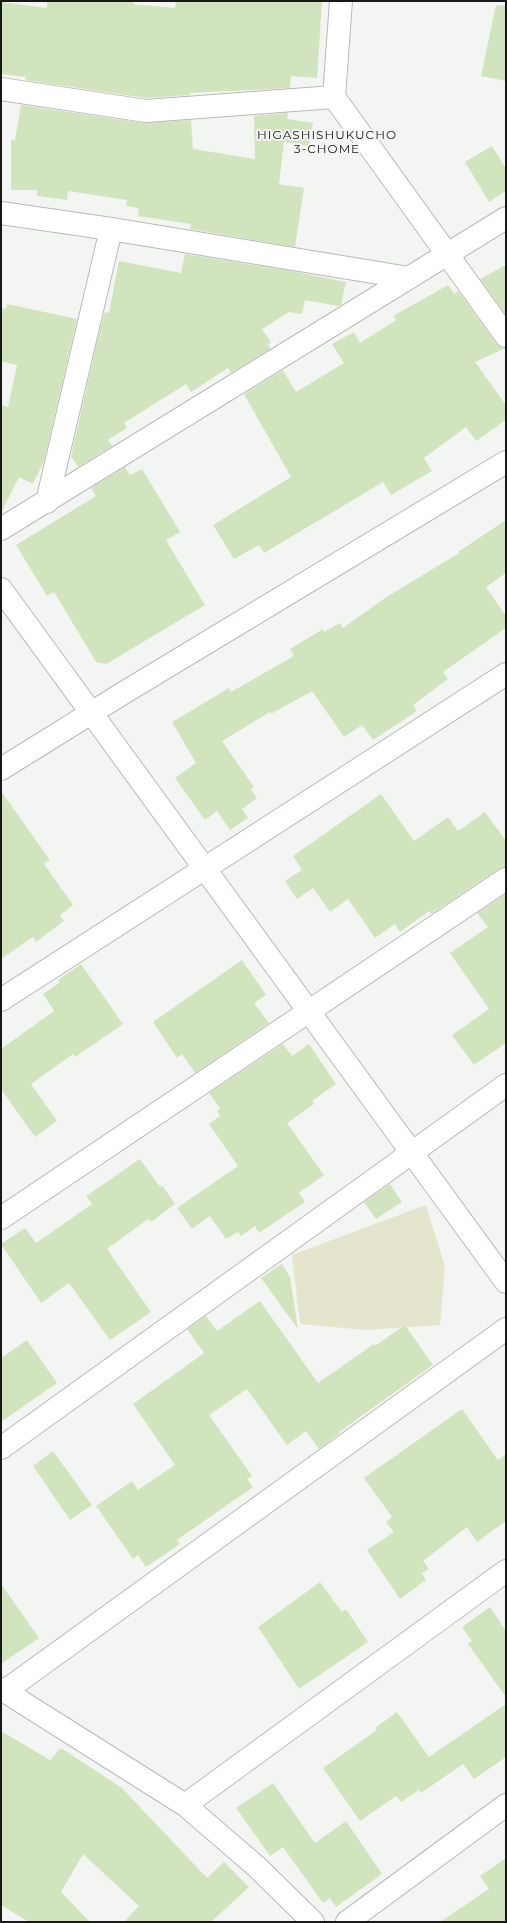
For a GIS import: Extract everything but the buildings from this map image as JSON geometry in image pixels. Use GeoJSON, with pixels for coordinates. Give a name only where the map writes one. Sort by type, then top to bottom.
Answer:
{"type":"FeatureCollection","features":[{"type":"Feature","properties":{"kind":"street"},"geometry":{"type":"LineString","coordinates":[[341,1],[334,97],[506,336]]}},
{"type":"Feature","properties":{"kind":"street"},"geometry":{"type":"LineString","coordinates":[[1,89],[146,112],[334,97]]}},
{"type":"Feature","properties":{"kind":"street"},"geometry":{"type":"LineString","coordinates":[[1,213],[111,229],[409,278]]}},
{"type":"Feature","properties":{"kind":"street"},"geometry":{"type":"LineString","coordinates":[[1,529],[506,218]]}},
{"type":"Feature","properties":{"kind":"street"},"geometry":{"type":"LineString","coordinates":[[47,502],[111,229]]}},
{"type":"Feature","properties":{"kind":"street"},"geometry":{"type":"LineString","coordinates":[[1,769],[92,712],[506,462]]}},
{"type":"Feature","properties":{"kind":"street"},"geometry":{"type":"LineString","coordinates":[[1,589],[506,1282]]}},
{"type":"Feature","properties":{"kind":"street"},"geometry":{"type":"LineString","coordinates":[[1,1000],[506,674]]}},
{"type":"Feature","properties":{"kind":"street"},"geometry":{"type":"LineString","coordinates":[[1,1218],[506,879]]}},
{"type":"Feature","properties":{"kind":"street"},"geometry":{"type":"LineString","coordinates":[[1,1448],[506,1085]]}},
{"type":"Feature","properties":{"kind":"street"},"geometry":{"type":"LineString","coordinates":[[313,1922],[257,1867],[185,1805],[3,1690],[506,1329]]}},
{"type":"Feature","properties":{"kind":"street"},"geometry":{"type":"LineString","coordinates":[[185,1805],[506,1570]]}},
{"type":"Feature","properties":{"kind":"street"},"geometry":{"type":"LineString","coordinates":[[347,1922],[506,1805]]}},
{"type":"Feature","properties":{"kind":"green space"},"geometry":{"type":"Polygon","coordinates":[[[426,1205],[445,1267],[440,1325],[365,1330],[300,1324],[292,1255],[426,1205]]]}},
{"type":"Feature","properties":{"kind":"district","name":"HIGASHISHUKUCHO 3-CHOME"},"geometry":{"type":"Point","coordinates":[327,142]}}]}
